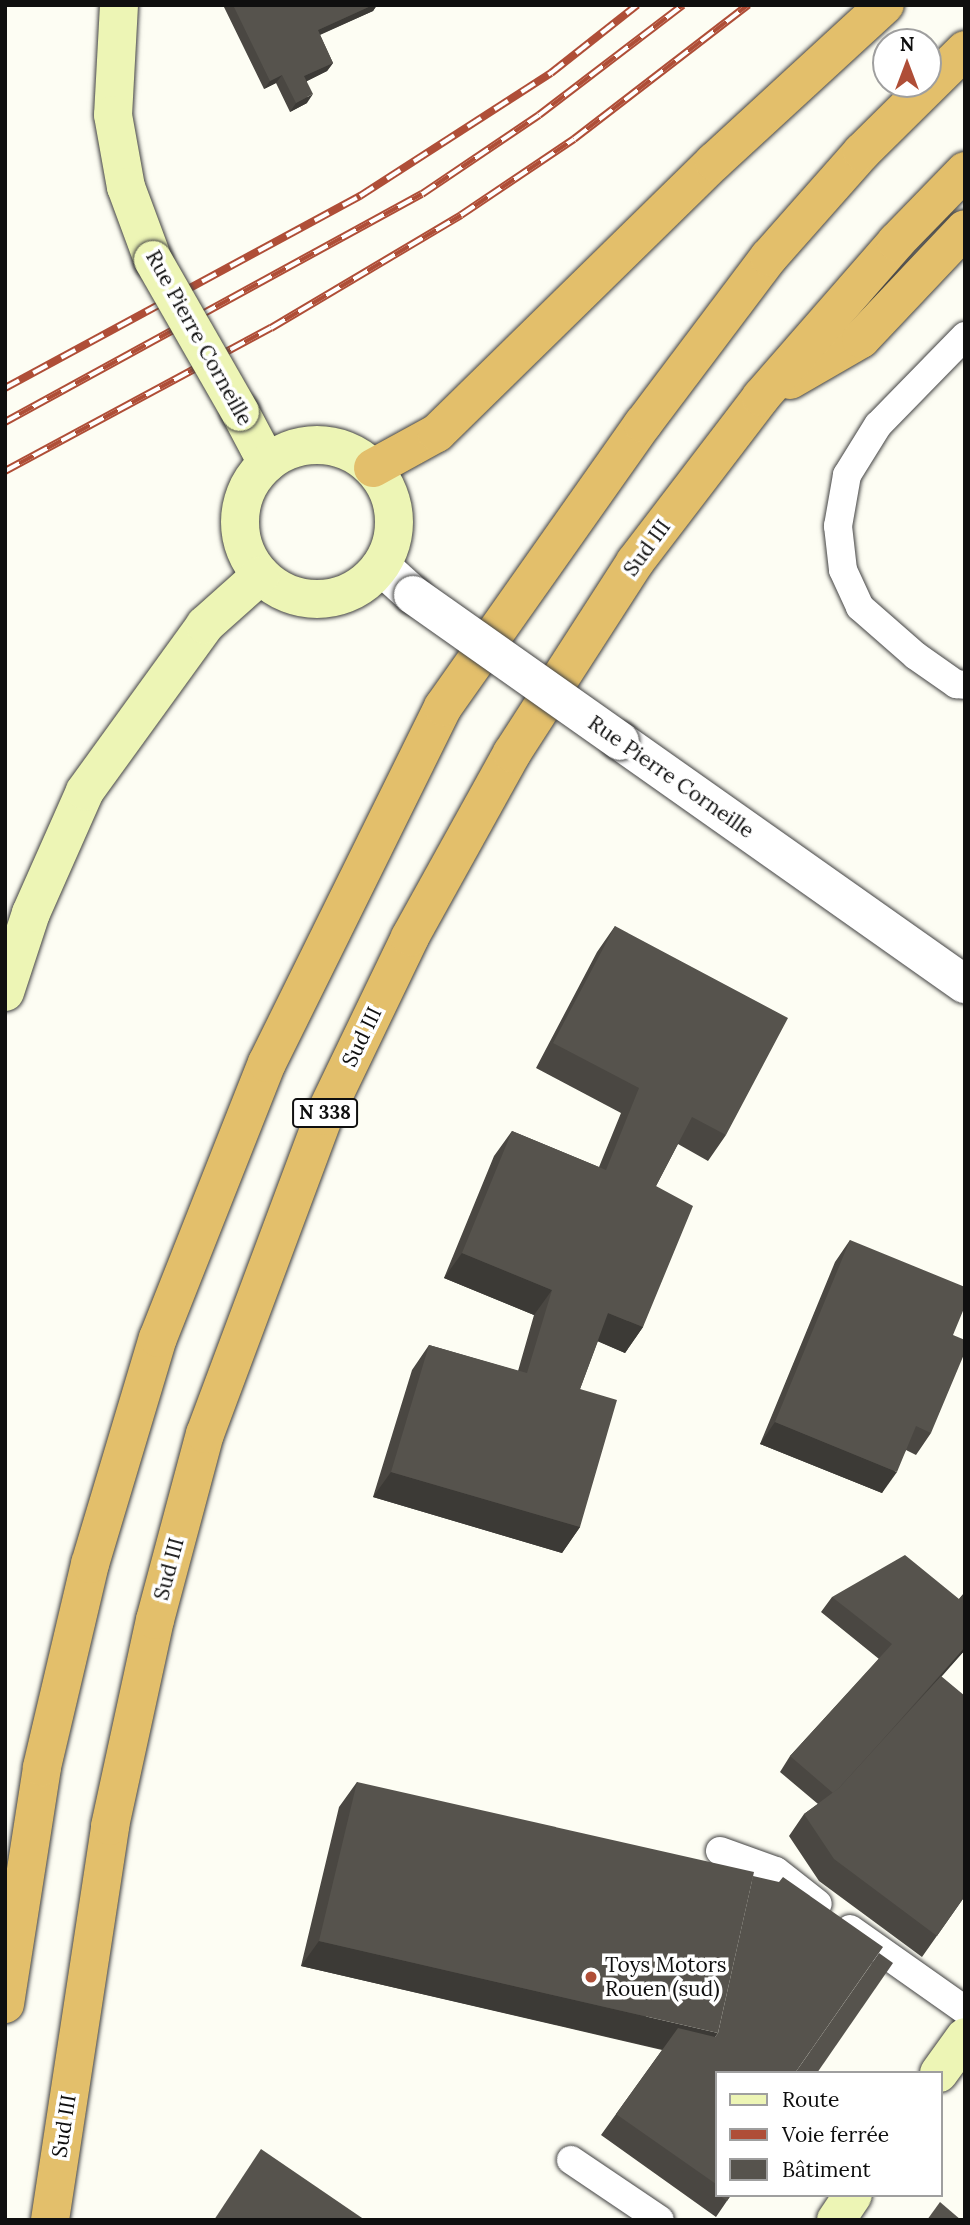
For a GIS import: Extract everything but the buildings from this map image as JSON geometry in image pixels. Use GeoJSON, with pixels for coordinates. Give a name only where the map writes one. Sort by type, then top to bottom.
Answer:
{"type":"FeatureCollection","features":[{"type":"Feature","properties":{"kind":"highway"},"geometry":{"type":"LineString","coordinates":[[373,468],[437,433],[714,162],[885,5]]}},
{"type":"Feature","properties":{"kind":"highway"},"geometry":{"type":"LineString","coordinates":[[5,2004],[42,1767],[90,1564],[158,1338],[267,1063],[443,708],[643,424],[769,257],[862,152],[965,50]]}},
{"type":"Feature","properties":{"kind":"highway","name":"Sud III"},"geometry":{"type":"LineString","coordinates":[[50,2220],[110,1826],[155,1620],[205,1434],[324,1116],[410,937],[512,753],[635,562],[761,397],[896,242],[965,171]]}},
{"type":"Feature","properties":{"kind":"highway"},"geometry":{"type":"LineString","coordinates":[[761,397],[861,339],[965,229]]}},
{"type":"Feature","properties":{"kind":"street","name":"Rue Pierre Corneille"},"geometry":{"type":"LineString","coordinates":[[119,5],[113,115],[126,187],[153,260],[267,463]]}},
{"type":"Feature","properties":{"kind":"street"},"geometry":{"type":"LineString","coordinates":[[333,446],[373,468],[388,490],[394,516],[392,542],[381,566],[346,594],[323,599],[279,589],[261,575],[243,543],[241,506],[250,482],[267,463],[286,451],[333,446]]}},
{"type":"Feature","properties":{"kind":"street","name":"Rue Pierre Corneille"},"geometry":{"type":"LineString","coordinates":[[381,566],[413,595],[965,984]]}},
{"type":"Feature","properties":{"kind":"street"},"geometry":{"type":"LineString","coordinates":[[5,992],[31,913],[85,791],[205,625],[261,575]]}},
{"type":"Feature","properties":{"kind":"street"},"geometry":{"type":"LineString","coordinates":[[940,2071],[965,2037]]}},
{"type":"Feature","properties":{"kind":"street"},"geometry":{"type":"LineString","coordinates":[[836,2220],[852,2197]]}},
{"type":"Feature","properties":{"kind":"lane"},"geometry":{"type":"LineString","coordinates":[[965,336],[878,425],[846,475],[838,526],[843,570],[860,607],[916,656],[956,684],[965,685]]}},
{"type":"Feature","properties":{"kind":"lane"},"geometry":{"type":"LineString","coordinates":[[720,1851],[776,1871],[872,1947],[965,2010]]}},
{"type":"Feature","properties":{"kind":"lane"},"geometry":{"type":"LineString","coordinates":[[571,2160],[660,2220]]}},
{"type":"Feature","properties":{"kind":"railway"},"geometry":{"type":"LineString","coordinates":[[5,388],[360,196],[551,73],[637,5]]}},
{"type":"Feature","properties":{"kind":"railway"},"geometry":{"type":"LineString","coordinates":[[5,422],[422,194],[539,115],[683,5]]}},
{"type":"Feature","properties":{"kind":"railway"},"geometry":{"type":"LineString","coordinates":[[5,471],[271,328],[461,215],[574,139],[748,5]]}},
{"type":"Feature","properties":{"kind":"place","name":"Toys Motors Rouen (sud)"},"geometry":{"type":"Point","coordinates":[591,1977]}}]}
